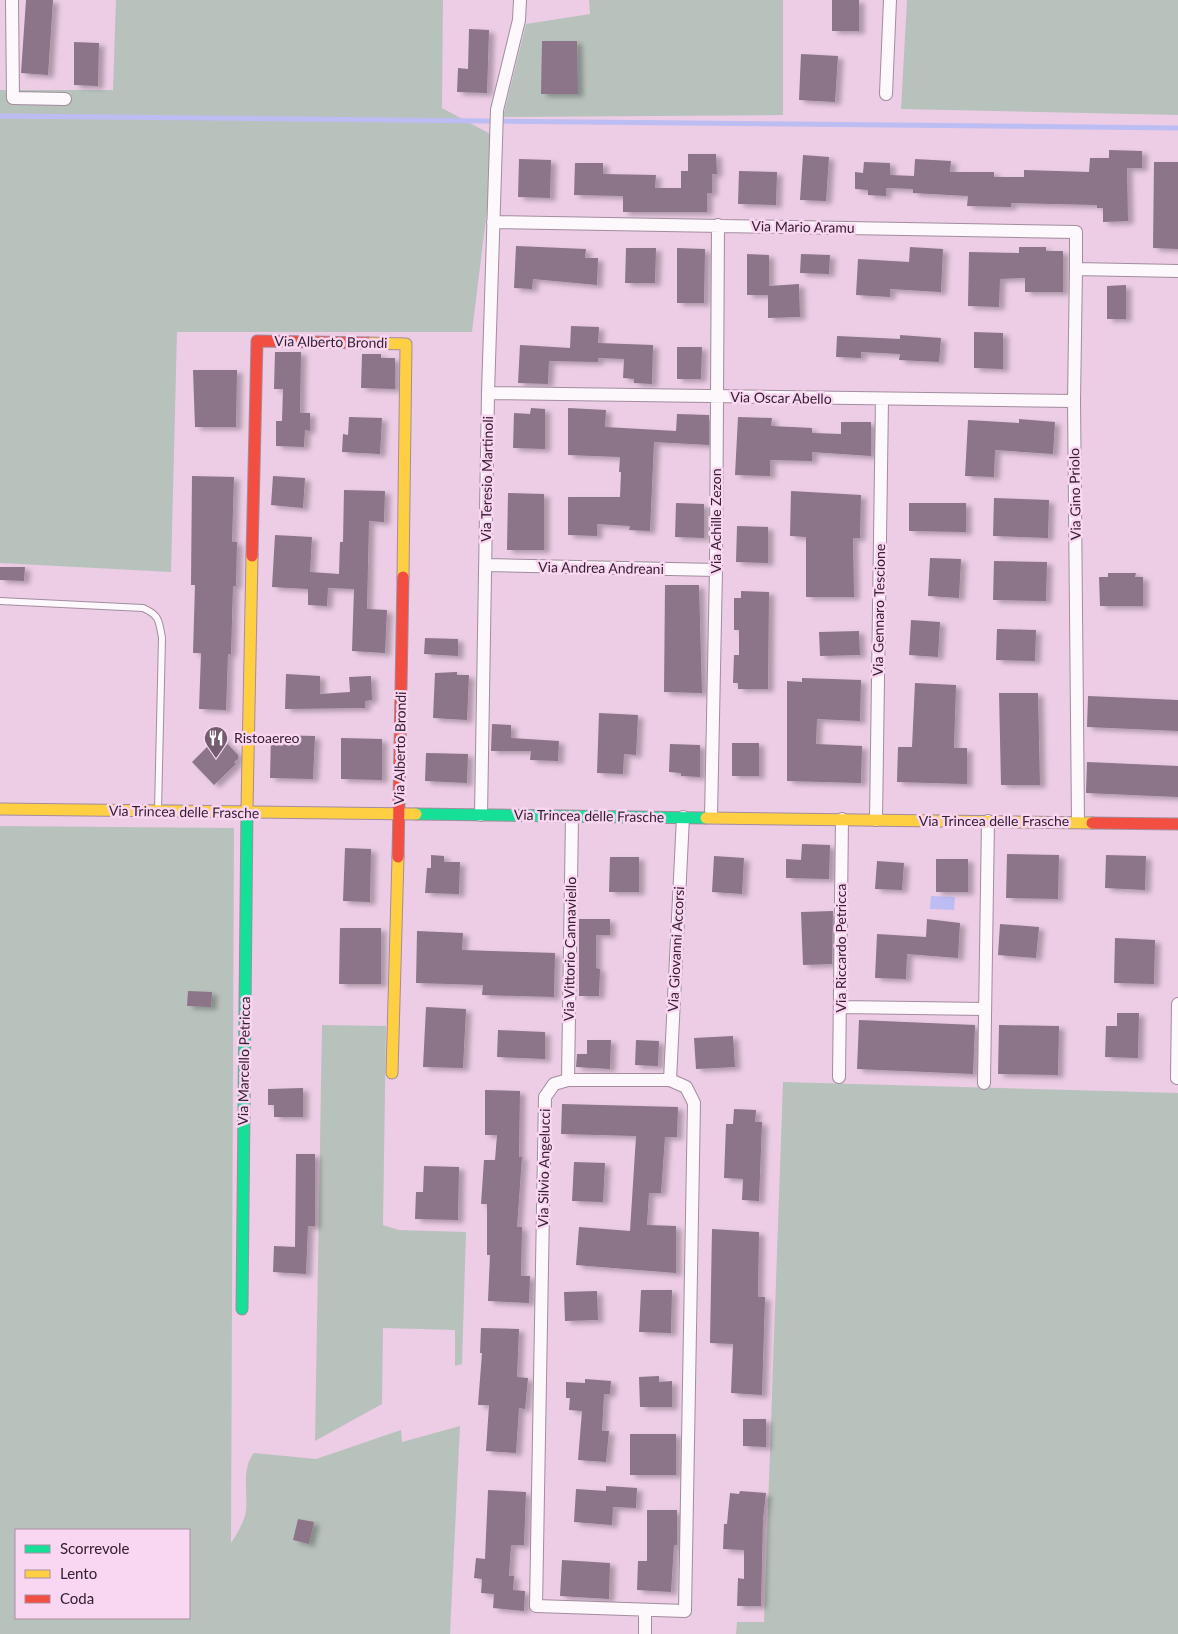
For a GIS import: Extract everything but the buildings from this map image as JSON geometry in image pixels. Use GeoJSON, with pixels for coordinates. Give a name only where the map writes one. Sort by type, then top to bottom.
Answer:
{"type":"FeatureCollection","features":[{"type":"Feature","properties":{"kind":"street"},"geometry":{"type":"LineString","coordinates":[[12,0],[13,98],[65,99]]}},
{"type":"Feature","properties":{"kind":"street","name":"Via Teresio Martinoli"},"geometry":{"type":"LineString","coordinates":[[481,815],[488,393],[497,110],[519,20],[520,0]]}},
{"type":"Feature","properties":{"kind":"street"},"geometry":{"type":"LineString","coordinates":[[886,94],[890,0]]}},
{"type":"Feature","properties":{"kind":"street","name":"Via Mario Aramu"},"geometry":{"type":"LineString","coordinates":[[494,222],[1076,232],[1076,269]]}},
{"type":"Feature","properties":{"kind":"street","name":"Via Achille Zezon"},"geometry":{"type":"LineString","coordinates":[[711,818],[716,570],[718,225]]}},
{"type":"Feature","properties":{"kind":"street"},"geometry":{"type":"LineString","coordinates":[[1076,269],[1178,271]]}},
{"type":"Feature","properties":{"kind":"street","name":"Via Gino Priolo"},"geometry":{"type":"LineString","coordinates":[[1076,269],[1074,401],[1078,822]]}},
{"type":"Feature","properties":{"kind":"street","name":"Via Alberto Brondi"},"geometry":{"type":"LineString","coordinates":[[246,813],[257,341],[406,344],[400,814]]}},
{"type":"Feature","properties":{"kind":"street","name":"Via Oscar Abello"},"geometry":{"type":"LineString","coordinates":[[488,393],[1074,401]]}},
{"type":"Feature","properties":{"kind":"street","name":"Via Gennaro Tescione"},"geometry":{"type":"LineString","coordinates":[[876,820],[882,399]]}},
{"type":"Feature","properties":{"kind":"street","name":"Via Andrea Andreani"},"geometry":{"type":"LineString","coordinates":[[486,565],[716,570]]}},
{"type":"Feature","properties":{"kind":"street","name":"Via Trincea delle Frasche"},"geometry":{"type":"LineString","coordinates":[[0,809],[1178,824]]}},
{"type":"Feature","properties":{"kind":"street","name":"Via Marcello Petricca"},"geometry":{"type":"LineString","coordinates":[[242,1309],[246,813]]}},
{"type":"Feature","properties":{"kind":"street"},"geometry":{"type":"LineString","coordinates":[[392,1073],[400,814]]}},
{"type":"Feature","properties":{"kind":"street","name":"Via Vittorio Cannaviello"},"geometry":{"type":"LineString","coordinates":[[568,1080],[572,817]]}},
{"type":"Feature","properties":{"kind":"street","name":"Via Giovanni Accorsi"},"geometry":{"type":"LineString","coordinates":[[670,1080],[682,817]]}},
{"type":"Feature","properties":{"kind":"street","name":"Via Riccardo Petricca"},"geometry":{"type":"LineString","coordinates":[[839,1077],[842,819]]}},
{"type":"Feature","properties":{"kind":"street"},"geometry":{"type":"LineString","coordinates":[[984,1083],[988,821]]}},
{"type":"Feature","properties":{"kind":"street"},"geometry":{"type":"LineString","coordinates":[[1177,1078],[1178,1004]]}},
{"type":"Feature","properties":{"kind":"street"},"geometry":{"type":"LineString","coordinates":[[841,1008],[985,1008]]}},
{"type":"Feature","properties":{"kind":"street"},"geometry":{"type":"LineString","coordinates":[[568,1080],[670,1080]]}},
{"type":"Feature","properties":{"kind":"street","name":"Via Silvio Angelucci"},"geometry":{"type":"LineString","coordinates":[[568,1080],[554,1084],[545,1097],[536,1606],[685,1611],[694,1103],[686,1087],[670,1080]]}},
{"type":"Feature","properties":{"kind":"street"},"geometry":{"type":"LineString","coordinates":[[645,1611],[645,1634]]}},
{"type":"Feature","properties":{"kind":"lane"},"geometry":{"type":"LineString","coordinates":[[0,601],[142,608],[155,614],[160,623],[162,638],[158,811]]}},
{"type":"Feature","properties":{"kind":"shaded area"},"geometry":{"type":"Polygon","coordinates":[[[116,0],[443,0],[442,108],[496,137],[472,332],[177,332],[171,572],[0,563],[0,90],[113,90],[116,0]]]}},
{"type":"Feature","properties":{"kind":"shaded area"},"geometry":{"type":"Polygon","coordinates":[[[589,0],[783,0],[783,115],[503,117],[526,24],[590,14],[589,0]]]}},
{"type":"Feature","properties":{"kind":"shaded area"},"geometry":{"type":"Polygon","coordinates":[[[907,0],[1178,0],[1178,115],[901,109],[907,0]]]}},
{"type":"Feature","properties":{"kind":"shaded area"},"geometry":{"type":"Polygon","coordinates":[[[0,826],[234,828],[231,1543],[245,1515],[246,1473],[254,1453],[316,1459],[401,1430],[402,1442],[460,1426],[450,1634],[0,1634],[0,826]]]}},
{"type":"Feature","properties":{"kind":"shaded area"},"geometry":{"type":"Polygon","coordinates":[[[322,1025],[386,1026],[383,1225],[399,1230],[466,1232],[462,1364],[455,1366],[455,1330],[383,1328],[382,1404],[315,1441],[322,1025]]]}},
{"type":"Feature","properties":{"kind":"shaded area"},"geometry":{"type":"Polygon","coordinates":[[[783,1082],[1178,1093],[1178,1634],[736,1634],[737,1622],[764,1622],[783,1082]]]}},
{"type":"Feature","properties":{"kind":"water"},"geometry":{"type":"Polygon","coordinates":[[[931,896],[955,897],[954,910],[930,909],[931,896]]]}},
{"type":"Feature","properties":{"kind":"waterway"},"geometry":{"type":"LineString","coordinates":[[0,116],[1178,128]]}},
{"type":"Feature","properties":{"kind":"traffic: fast"},"geometry":{"type":"LineString","coordinates":[[242,1309],[247,808]]}},
{"type":"Feature","properties":{"kind":"traffic: fast"},"geometry":{"type":"LineString","coordinates":[[416,814],[706,818]]}},
{"type":"Feature","properties":{"kind":"traffic: slow"},"geometry":{"type":"LineString","coordinates":[[368,343],[406,344],[403,577]]}},
{"type":"Feature","properties":{"kind":"traffic: slow"},"geometry":{"type":"LineString","coordinates":[[247,808],[252,556]]}},
{"type":"Feature","properties":{"kind":"traffic: slow"},"geometry":{"type":"LineString","coordinates":[[0,809],[416,814]]}},
{"type":"Feature","properties":{"kind":"traffic: slow"},"geometry":{"type":"LineString","coordinates":[[706,818],[1092,823]]}},
{"type":"Feature","properties":{"kind":"traffic: slow"},"geometry":{"type":"LineString","coordinates":[[392,1073],[398,857]]}},
{"type":"Feature","properties":{"kind":"traffic: jam"},"geometry":{"type":"LineString","coordinates":[[252,556],[257,341],[368,343]]}},
{"type":"Feature","properties":{"kind":"traffic: jam"},"geometry":{"type":"LineString","coordinates":[[398,857],[403,577]]}},
{"type":"Feature","properties":{"kind":"traffic: jam"},"geometry":{"type":"LineString","coordinates":[[1092,823],[1178,824]]}},
{"type":"Feature","properties":{"kind":"place","name":"Ristoaereo"},"geometry":{"type":"Point","coordinates":[216,759]}}]}
